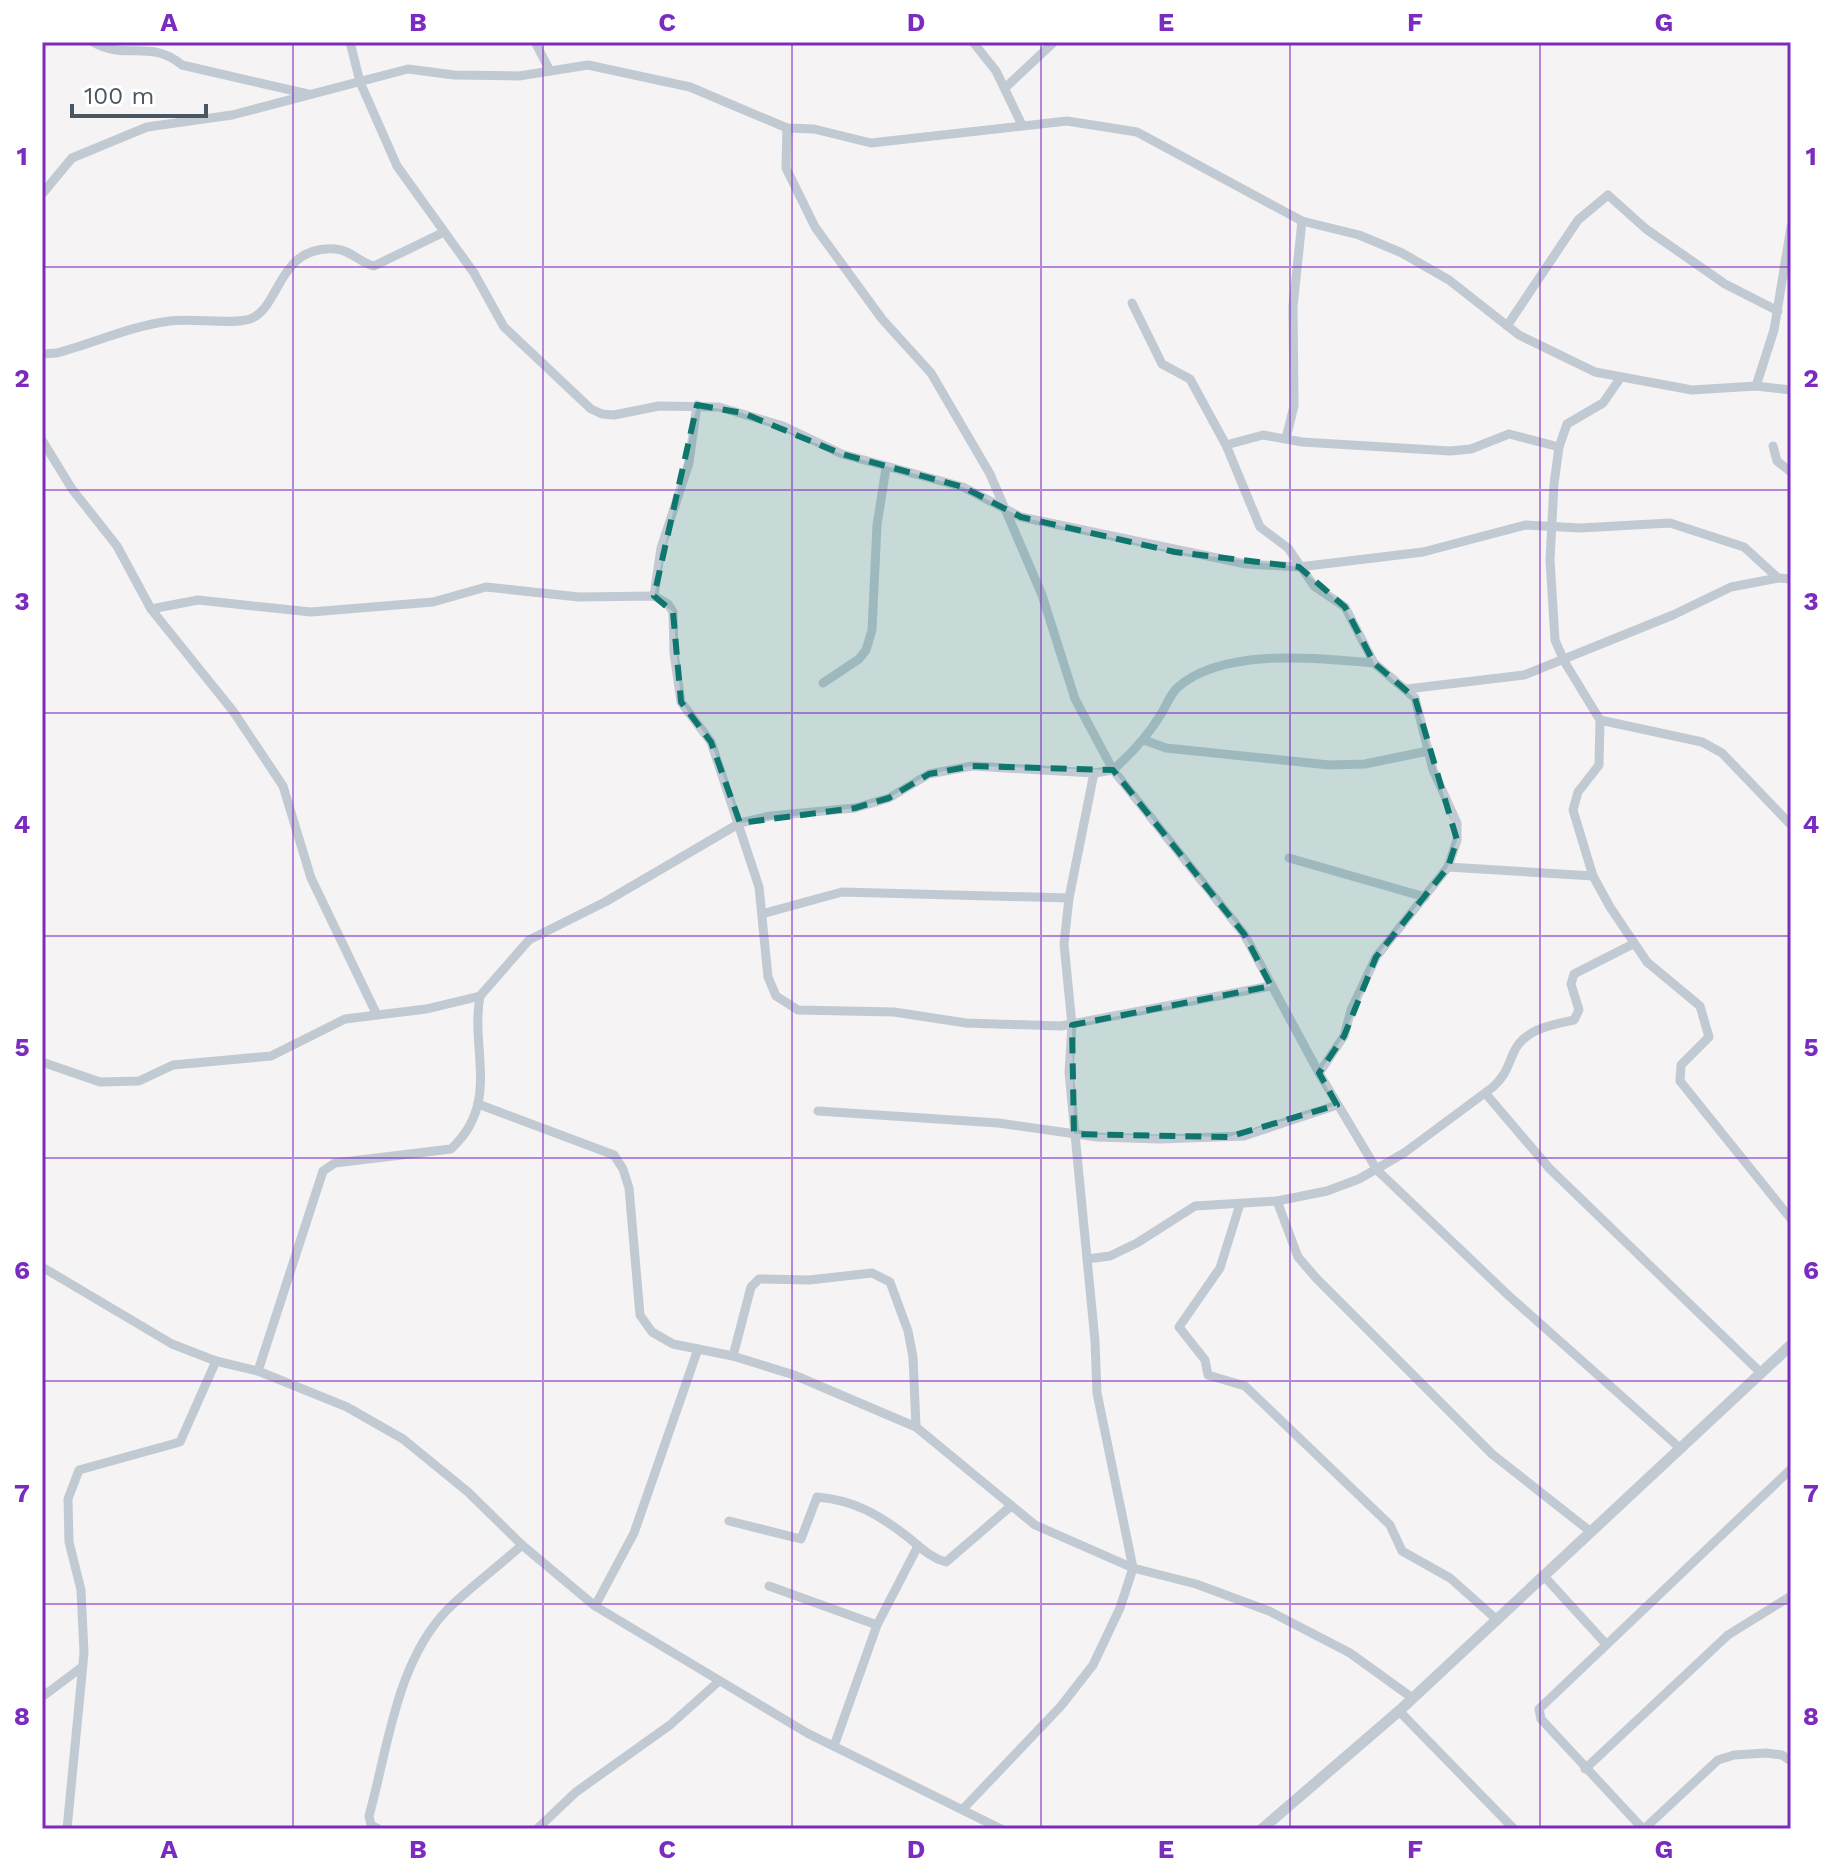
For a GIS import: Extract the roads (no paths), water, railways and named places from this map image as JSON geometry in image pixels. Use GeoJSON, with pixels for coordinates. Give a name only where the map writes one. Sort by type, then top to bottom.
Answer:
{"type":"FeatureCollection","features":[{"type":"Feature","properties":{"kind":"street"},"geometry":{"type":"LineString","coordinates":[[93,42],[125,52],[166,52],[182,65],[309,95]]}},
{"type":"Feature","properties":{"kind":"street"},"geometry":{"type":"LineString","coordinates":[[350,42],[360,82],[397,166],[474,273],[504,327],[591,409],[614,415],[659,406],[719,407],[783,426],[842,454],[963,487],[1008,512],[1061,528],[1246,564],[1299,567],[1423,552],[1507,527],[1618,527],[1670,523],[1744,547],[1778,578]]}},
{"type":"Feature","properties":{"kind":"street"},"geometry":{"type":"LineString","coordinates":[[535,42],[550,71]]}},
{"type":"Feature","properties":{"kind":"street"},"geometry":{"type":"LineString","coordinates":[[973,42],[990,61],[1022,125]]}},
{"type":"Feature","properties":{"kind":"street"},"geometry":{"type":"LineString","coordinates":[[1005,88],[1054,42]]}},
{"type":"Feature","properties":{"kind":"street"},"geometry":{"type":"LineString","coordinates":[[42,194],[72,158],[147,127],[232,115],[408,69],[481,77],[588,65],[647,81],[671,82],[787,128],[814,129],[871,143],[1067,121],[1137,132],[1302,221],[1359,235],[1402,253],[1449,280],[1507,326],[1551,353],[1595,372],[1692,390],[1756,386],[1791,390]]}},
{"type":"Feature","properties":{"kind":"street"},"geometry":{"type":"LineString","coordinates":[[787,128],[786,168],[815,227],[882,319],[931,373],[974,443],[1008,512],[1042,595],[1075,699],[1113,770],[1244,934],[1337,1105],[1377,1170],[1509,1296],[1681,1449]]}},
{"type":"Feature","properties":{"kind":"street"},"geometry":{"type":"LineString","coordinates":[[1507,326],[1578,220],[1608,195],[1646,229],[1713,276],[1778,311]]}},
{"type":"Feature","properties":{"kind":"street"},"geometry":{"type":"LineString","coordinates":[[1286,438],[1294,406],[1293,307],[1302,221]]}},
{"type":"Feature","properties":{"kind":"street"},"geometry":{"type":"LineString","coordinates":[[1756,386],[1778,311],[1791,227]]}},
{"type":"Feature","properties":{"kind":"street"},"geometry":{"type":"LineString","coordinates":[[42,354],[57,353],[164,321],[195,317],[246,320],[258,315],[282,275],[296,261],[317,250],[348,251],[374,266],[444,232]]}},
{"type":"Feature","properties":{"kind":"street"},"geometry":{"type":"LineString","coordinates":[[1132,303],[1162,364],[1190,379],[1226,445],[1260,527],[1280,540],[1314,586],[1345,607],[1374,663],[1407,689],[1419,710],[1428,751],[1457,823],[1457,840],[1448,867],[1376,957],[1344,1036],[1319,1073]]}},
{"type":"Feature","properties":{"kind":"street"},"geometry":{"type":"LineString","coordinates":[[1621,377],[1603,403],[1567,424],[1559,447],[1550,525],[1555,640],[1564,661],[1600,720],[1599,765],[1573,801],[1593,876],[1633,944],[1653,968],[1693,997],[1708,1025],[1709,1037],[1681,1065],[1680,1081],[1791,1219]]}},
{"type":"Feature","properties":{"kind":"street"},"geometry":{"type":"LineString","coordinates":[[654,596],[661,548],[689,463],[697,405]]}},
{"type":"Feature","properties":{"kind":"street"},"geometry":{"type":"LineString","coordinates":[[1226,445],[1263,435],[1302,442],[1450,451],[1471,449],[1509,434],[1559,447]]}},
{"type":"Feature","properties":{"kind":"street"},"geometry":{"type":"LineString","coordinates":[[42,440],[72,489],[117,546],[151,609],[233,711],[283,786],[311,878],[376,1013]]}},
{"type":"Feature","properties":{"kind":"street"},"geometry":{"type":"LineString","coordinates":[[1773,446],[1777,461],[1791,472]]}},
{"type":"Feature","properties":{"kind":"street"},"geometry":{"type":"LineString","coordinates":[[823,683],[859,659],[866,650],[872,630],[877,525],[886,468]]}},
{"type":"Feature","properties":{"kind":"street"},"geometry":{"type":"LineString","coordinates":[[1407,689],[1524,675],[1564,661],[1731,587],[1778,578],[1791,579]]}},
{"type":"Feature","properties":{"kind":"street"},"geometry":{"type":"LineString","coordinates":[[151,609],[198,600],[311,612],[433,602],[486,587],[579,597],[654,596],[668,604],[673,612],[674,653],[681,702],[711,742],[759,887],[768,977],[776,996],[798,1010],[894,1012],[966,1023],[1072,1025],[1271,986]]}},
{"type":"Feature","properties":{"kind":"street"},"geometry":{"type":"LineString","coordinates":[[42,1062],[100,1082],[139,1081],[173,1065],[271,1056],[345,1019],[426,1009],[480,996],[529,940],[605,902],[740,823],[770,816],[855,808],[889,798],[929,774],[972,766],[1094,773],[1113,770],[1144,740],[1175,690],[1220,667],[1243,661],[1278,659],[1374,663]]}},
{"type":"Feature","properties":{"kind":"street"},"geometry":{"type":"LineString","coordinates":[[1600,720],[1702,742],[1722,753],[1791,825]]}},
{"type":"Feature","properties":{"kind":"street"},"geometry":{"type":"LineString","coordinates":[[1144,740],[1166,748],[1329,765],[1365,764],[1428,751]]}},
{"type":"Feature","properties":{"kind":"street"},"geometry":{"type":"LineString","coordinates":[[963,1809],[1061,1706],[1093,1665],[1120,1608],[1133,1568],[1097,1393],[1069,1072],[1072,1025],[1064,944],[1069,898],[1094,773]]}},
{"type":"Feature","properties":{"kind":"street"},"geometry":{"type":"LineString","coordinates":[[1289,858],[1425,897]]}},
{"type":"Feature","properties":{"kind":"street"},"geometry":{"type":"LineString","coordinates":[[1448,867],[1593,876]]}},
{"type":"Feature","properties":{"kind":"street"},"geometry":{"type":"LineString","coordinates":[[762,914],[842,892],[1069,898]]}},
{"type":"Feature","properties":{"kind":"street"},"geometry":{"type":"LineString","coordinates":[[1087,1259],[1110,1256],[1137,1243],[1195,1206],[1277,1201],[1327,1191],[1377,1170],[1504,1078],[1517,1046],[1528,1034],[1579,1016],[1571,984],[1574,974],[1633,944]]}},
{"type":"Feature","properties":{"kind":"street"},"geometry":{"type":"LineString","coordinates":[[258,1371],[323,1171],[335,1163],[451,1149],[462,1138],[478,1104],[483,1072],[480,996]]}},
{"type":"Feature","properties":{"kind":"street"},"geometry":{"type":"LineString","coordinates":[[1486,1094],[1549,1168],[1761,1373]]}},
{"type":"Feature","properties":{"kind":"street"},"geometry":{"type":"LineString","coordinates":[[478,1104],[614,1155],[629,1188],[640,1315],[652,1332],[673,1344],[733,1356],[794,1375],[916,1427],[1035,1525],[1133,1568],[1196,1584],[1269,1611],[1350,1653],[1411,1697]]}},
{"type":"Feature","properties":{"kind":"street"},"geometry":{"type":"LineString","coordinates":[[818,1111],[998,1123],[1074,1134],[1144,1139],[1228,1137],[1267,1130],[1337,1105]]}},
{"type":"Feature","properties":{"kind":"street"},"geometry":{"type":"LineString","coordinates":[[1277,1201],[1298,1257],[1317,1279],[1492,1454],[1591,1532]]}},
{"type":"Feature","properties":{"kind":"street"},"geometry":{"type":"LineString","coordinates":[[1240,1204],[1220,1268],[1179,1327],[1205,1360],[1208,1375],[1245,1386],[1390,1525],[1402,1551],[1450,1578],[1495,1618]]}},
{"type":"Feature","properties":{"kind":"street"},"geometry":{"type":"LineString","coordinates":[[42,1267],[172,1344],[216,1361],[258,1371],[347,1407],[403,1439],[468,1492],[522,1545],[595,1606],[718,1682],[834,1746],[1001,1829]]}},
{"type":"Feature","properties":{"kind":"street"},"geometry":{"type":"LineString","coordinates":[[733,1356],[751,1287],[759,1279],[809,1280],[872,1273],[882,1276],[890,1282],[908,1331],[916,1385],[916,1427]]}},
{"type":"Feature","properties":{"kind":"street"},"geometry":{"type":"LineString","coordinates":[[1262,1829],[1399,1711],[1495,1618],[1791,1345]]}},
{"type":"Feature","properties":{"kind":"street"},"geometry":{"type":"LineString","coordinates":[[595,1606],[634,1533],[698,1349]]}},
{"type":"Feature","properties":{"kind":"street"},"geometry":{"type":"LineString","coordinates":[[67,1829],[82,1667],[81,1590],[69,1527],[68,1499],[75,1477],[79,1470],[96,1464],[180,1442],[216,1361]]}},
{"type":"Feature","properties":{"kind":"street"},"geometry":{"type":"LineString","coordinates":[[1791,1469],[1539,1709],[1541,1719],[1644,1829],[1718,1760],[1766,1753],[1782,1755],[1791,1761]]}},
{"type":"Feature","properties":{"kind":"street"},"geometry":{"type":"LineString","coordinates":[[729,1521],[801,1539],[817,1497],[843,1499],[886,1520],[935,1559],[946,1562],[1011,1506]]}},
{"type":"Feature","properties":{"kind":"street"},"geometry":{"type":"LineString","coordinates":[[378,1829],[371,1825],[369,1816],[401,1688],[429,1633],[446,1611],[522,1545]]}},
{"type":"Feature","properties":{"kind":"street"},"geometry":{"type":"LineString","coordinates":[[834,1746],[877,1625],[918,1546]]}},
{"type":"Feature","properties":{"kind":"street"},"geometry":{"type":"LineString","coordinates":[[1543,1575],[1605,1643]]}},
{"type":"Feature","properties":{"kind":"street"},"geometry":{"type":"LineString","coordinates":[[769,1586],[877,1625]]}},
{"type":"Feature","properties":{"kind":"street"},"geometry":{"type":"LineString","coordinates":[[1585,1769],[1728,1635],[1791,1596]]}},
{"type":"Feature","properties":{"kind":"street"},"geometry":{"type":"LineString","coordinates":[[42,1697],[82,1667]]}},
{"type":"Feature","properties":{"kind":"street"},"geometry":{"type":"LineString","coordinates":[[537,1829],[576,1792],[670,1725],[718,1682]]}},
{"type":"Feature","properties":{"kind":"street"},"geometry":{"type":"LineString","coordinates":[[1399,1711],[1514,1829]]}}]}
